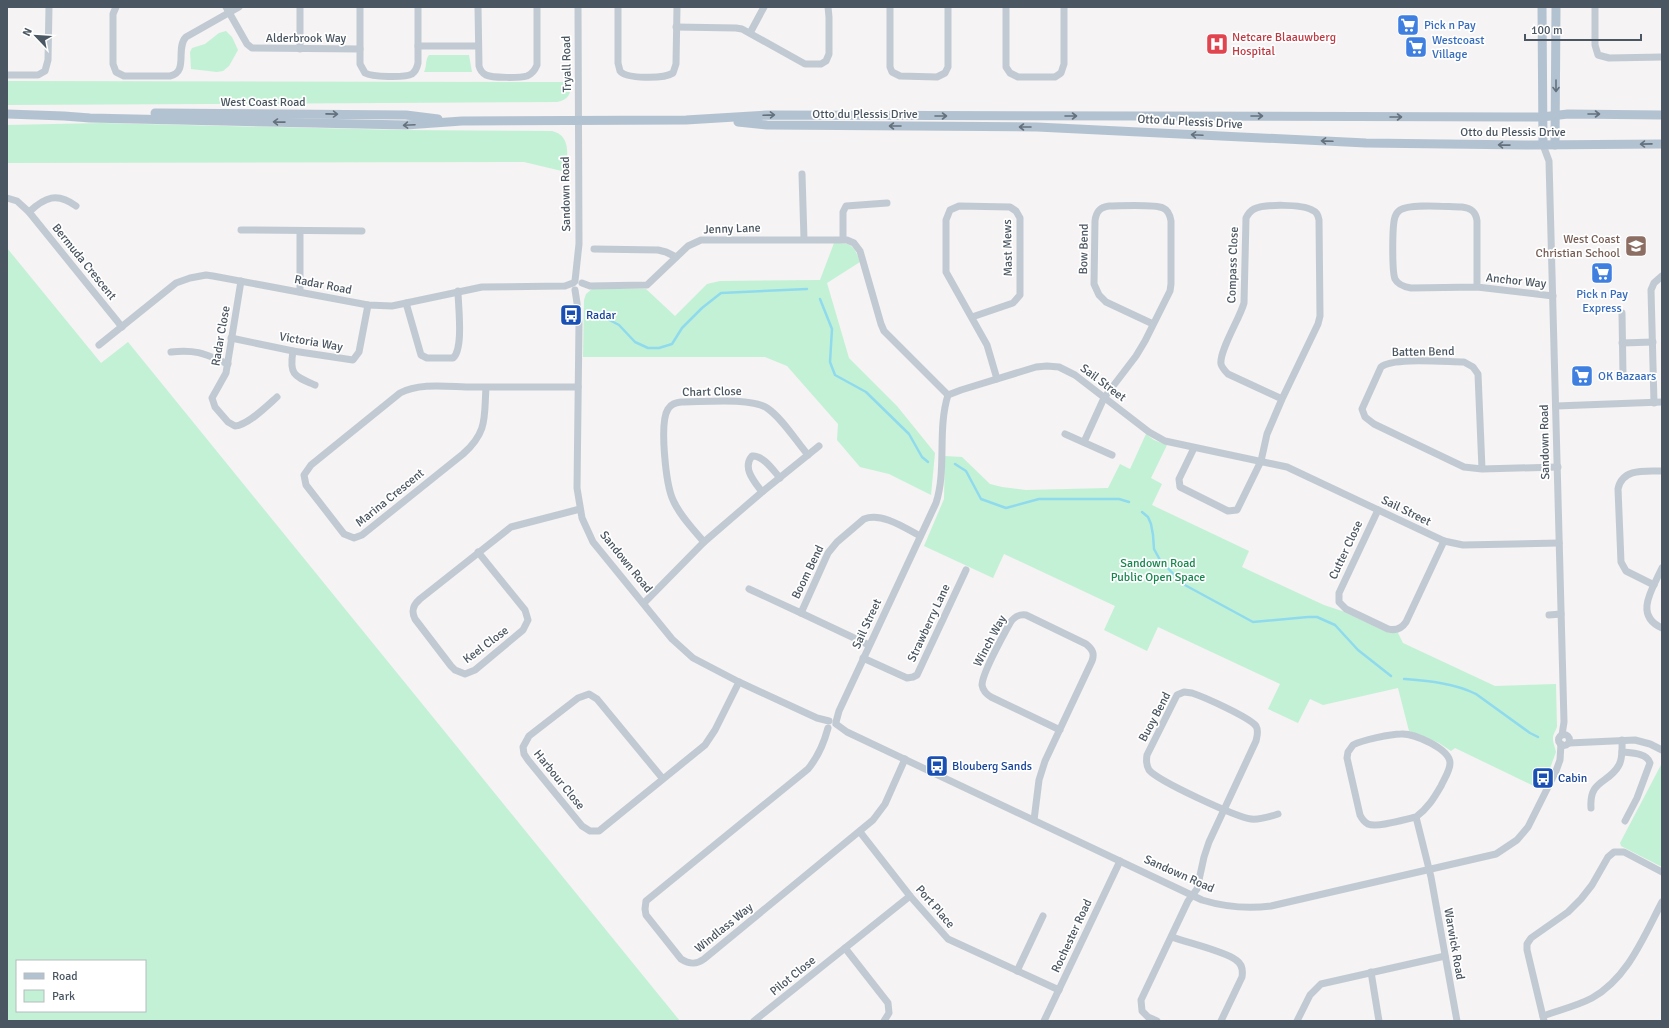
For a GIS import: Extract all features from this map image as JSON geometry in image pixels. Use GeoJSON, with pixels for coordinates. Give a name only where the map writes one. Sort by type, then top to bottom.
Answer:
{"type":"FeatureCollection","features":[{"type":"Feature","properties":{"kind":"main road","name":"Sandown Road"},"geometry":{"type":"LineString","coordinates":[[1542,7],[1543,145]]}},
{"type":"Feature","properties":{"kind":"main road","name":"Sandown Road"},"geometry":{"type":"LineString","coordinates":[[1555,145],[1556,7]]}},
{"type":"Feature","properties":{"kind":"main road","name":"West Coast Road"},"geometry":{"type":"LineString","coordinates":[[7,114],[90,118],[406,125],[462,121],[579,120]]}},
{"type":"Feature","properties":{"kind":"main road","name":"Otto du Plessis Drive"},"geometry":{"type":"LineString","coordinates":[[579,120],[716,119],[768,115],[1542,117],[1568,114],[1662,114]]}},
{"type":"Feature","properties":{"kind":"main road","name":"Otto du Plessis Drive"},"geometry":{"type":"LineString","coordinates":[[716,119],[768,125],[1037,127],[1358,142],[1543,145],[1662,144]]}},
{"type":"Feature","properties":{"kind":"street"},"geometry":{"type":"LineString","coordinates":[[7,75],[38,76],[47,68],[49,7]]}},
{"type":"Feature","properties":{"kind":"street"},"geometry":{"type":"LineString","coordinates":[[115,7],[113,14],[113,64],[116,72],[124,76],[170,76],[175,75],[181,66],[181,46],[184,39],[228,10],[239,7]]}},
{"type":"Feature","properties":{"kind":"street"},"geometry":{"type":"LineString","coordinates":[[300,7],[300,49]]}},
{"type":"Feature","properties":{"kind":"street"},"geometry":{"type":"LineString","coordinates":[[360,7],[361,67],[365,73],[371,76],[408,76],[417,68],[418,7]]}},
{"type":"Feature","properties":{"kind":"street"},"geometry":{"type":"LineString","coordinates":[[478,7],[479,66],[481,71],[486,75],[491,76],[524,76],[532,73],[537,65],[537,7]]}},
{"type":"Feature","properties":{"kind":"street","name":"Tryall Road"},"geometry":{"type":"LineString","coordinates":[[578,7],[579,120]]}},
{"type":"Feature","properties":{"kind":"street"},"geometry":{"type":"LineString","coordinates":[[618,7],[618,63],[620,71],[627,76],[664,77],[673,73],[676,64],[677,7]]}},
{"type":"Feature","properties":{"kind":"street"},"geometry":{"type":"LineString","coordinates":[[750,33],[764,7]]}},
{"type":"Feature","properties":{"kind":"street"},"geometry":{"type":"LineString","coordinates":[[676,28],[736,28],[750,33],[805,64],[821,64],[826,61],[829,54],[830,17],[828,7]]}},
{"type":"Feature","properties":{"kind":"street"},"geometry":{"type":"LineString","coordinates":[[890,7],[890,67],[892,72],[900,76],[937,77],[945,73],[948,67],[948,7]]}},
{"type":"Feature","properties":{"kind":"street"},"geometry":{"type":"LineString","coordinates":[[1006,7],[1006,67],[1010,73],[1018,77],[1055,77],[1061,73],[1064,64],[1064,7]]}},
{"type":"Feature","properties":{"kind":"street"},"geometry":{"type":"LineString","coordinates":[[1595,7],[1595,46],[1598,55],[1609,58],[1662,56]]}},
{"type":"Feature","properties":{"kind":"street","name":"Alderbrook Way"},"geometry":{"type":"LineString","coordinates":[[228,10],[247,44],[252,48],[360,49]]}},
{"type":"Feature","properties":{"kind":"street"},"geometry":{"type":"LineString","coordinates":[[418,46],[478,46]]}},
{"type":"Feature","properties":{"kind":"street","name":"Sandown Road"},"geometry":{"type":"LineString","coordinates":[[579,120],[577,488],[580,509],[585,526],[593,542],[672,639],[684,651],[702,664],[739,682],[1193,895],[1212,903],[1241,908],[1261,907],[1489,857],[1504,850],[1517,840],[1528,827],[1551,782],[1568,740],[1564,722],[1549,161],[1543,145]]}},
{"type":"Feature","properties":{"kind":"street","name":"Sandown Road"},"geometry":{"type":"LineString","coordinates":[[1549,161],[1555,145]]}},
{"type":"Feature","properties":{"kind":"street"},"geometry":{"type":"LineString","coordinates":[[802,174],[804,239]]}},
{"type":"Feature","properties":{"kind":"street","name":"Bermuda Crescent"},"geometry":{"type":"LineString","coordinates":[[7,198],[17,201],[30,212],[122,327]]}},
{"type":"Feature","properties":{"kind":"street"},"geometry":{"type":"LineString","coordinates":[[30,212],[46,199],[65,199],[76,206]]}},
{"type":"Feature","properties":{"kind":"street"},"geometry":{"type":"LineString","coordinates":[[887,203],[848,205],[845,207],[843,212],[843,239],[854,243],[860,251],[884,332],[948,395]]}},
{"type":"Feature","properties":{"kind":"street","name":"Mast Mews"},"geometry":{"type":"LineString","coordinates":[[972,317],[1013,304],[1020,295],[1020,218],[1016,211],[1010,207],[959,206],[950,210],[946,216],[946,272],[987,345],[998,378]]}},
{"type":"Feature","properties":{"kind":"street","name":"Bow Bend"},"geometry":{"type":"LineString","coordinates":[[1084,442],[1104,398],[1136,356],[1153,324],[1171,287],[1170,215],[1163,208],[1156,206],[1109,206],[1102,208],[1096,214],[1094,221],[1094,284],[1097,292],[1106,302],[1153,324]]}},
{"type":"Feature","properties":{"kind":"street","name":"Compass Close"},"geometry":{"type":"LineString","coordinates":[[1194,448],[1178,479],[1180,487],[1230,511],[1235,511],[1239,508],[1261,461],[1267,434],[1282,399],[1315,332],[1320,316],[1320,230],[1318,216],[1311,209],[1294,206],[1258,208],[1251,211],[1246,218],[1244,303],[1242,312],[1225,347],[1220,362],[1228,374],[1282,399]]}},
{"type":"Feature","properties":{"kind":"street","name":"Anchor Way"},"geometry":{"type":"LineString","coordinates":[[1477,288],[1477,221],[1473,212],[1469,208],[1415,206],[1402,209],[1396,213],[1394,223],[1394,274],[1398,283],[1404,287],[1477,288],[1553,296]]}},
{"type":"Feature","properties":{"kind":"street"},"geometry":{"type":"LineString","coordinates":[[241,230],[362,231]]}},
{"type":"Feature","properties":{"kind":"street"},"geometry":{"type":"LineString","coordinates":[[300,231],[300,292]]}},
{"type":"Feature","properties":{"kind":"street","name":"Jenny Lane"},"geometry":{"type":"LineString","coordinates":[[577,286],[647,285],[692,244],[706,240],[843,239]]}},
{"type":"Feature","properties":{"kind":"street"},"geometry":{"type":"LineString","coordinates":[[594,249],[658,250],[676,257]]}},
{"type":"Feature","properties":{"kind":"street","name":"Radar Road"},"geometry":{"type":"LineString","coordinates":[[99,346],[168,289],[184,280],[206,275],[368,305],[392,306],[482,287],[577,286]]}},
{"type":"Feature","properties":{"kind":"street"},"geometry":{"type":"LineString","coordinates":[[1556,406],[1658,403],[1653,342],[1651,290],[1656,280],[1662,276]]}},
{"type":"Feature","properties":{"kind":"street","name":"Radar Close"},"geometry":{"type":"LineString","coordinates":[[241,281],[228,364],[224,378],[212,398],[215,407],[230,425],[235,426],[242,424],[277,397]]}},
{"type":"Feature","properties":{"kind":"street"},"geometry":{"type":"LineString","coordinates":[[406,304],[421,355],[427,358],[453,358],[458,351],[458,291]]}},
{"type":"Feature","properties":{"kind":"street","name":"Victoria Way"},"geometry":{"type":"LineString","coordinates":[[231,338],[350,361],[355,359],[361,345],[368,305]]}},
{"type":"Feature","properties":{"kind":"street"},"geometry":{"type":"LineString","coordinates":[[1622,313],[1622,375]]}},
{"type":"Feature","properties":{"kind":"street"},"geometry":{"type":"LineString","coordinates":[[1622,343],[1653,342]]}},
{"type":"Feature","properties":{"kind":"street"},"geometry":{"type":"LineString","coordinates":[[171,352],[192,350],[228,364]]}},
{"type":"Feature","properties":{"kind":"street"},"geometry":{"type":"LineString","coordinates":[[293,351],[291,362],[292,372],[297,377],[315,386]]}},
{"type":"Feature","properties":{"kind":"street","name":"Batten Bend"},"geometry":{"type":"LineString","coordinates":[[1482,469],[1478,374],[1473,367],[1464,362],[1398,361],[1386,363],[1381,367],[1363,404],[1363,413],[1368,420],[1464,467],[1482,469],[1558,467]]}},
{"type":"Feature","properties":{"kind":"street","name":"Sail Street"},"geometry":{"type":"LineString","coordinates":[[832,725],[938,497],[943,417],[948,395],[1036,367],[1059,367],[1075,375],[1158,438],[1194,448],[1261,461],[1292,469],[1444,542],[1463,544],[1559,543]]}},
{"type":"Feature","properties":{"kind":"street","name":"Marina Crescent"},"geometry":{"type":"LineString","coordinates":[[486,387],[484,423],[475,442],[463,454],[362,536],[351,537],[340,530],[304,482],[305,473],[311,465],[400,393],[407,389],[434,386],[578,387]]}},
{"type":"Feature","properties":{"kind":"street","name":"Chart Close"},"geometry":{"type":"LineString","coordinates":[[704,542],[678,510],[672,500],[667,481],[664,462],[665,420],[667,410],[672,405],[681,402],[748,402],[760,404],[768,408],[777,417],[808,455]]}},
{"type":"Feature","properties":{"kind":"street"},"geometry":{"type":"LineString","coordinates":[[1066,434],[1112,455]]}},
{"type":"Feature","properties":{"kind":"street"},"geometry":{"type":"LineString","coordinates":[[644,603],[704,542],[762,492],[819,446]]}},
{"type":"Feature","properties":{"kind":"street"},"geometry":{"type":"LineString","coordinates":[[762,492],[748,469],[748,462],[751,456],[756,455],[761,458],[780,478]]}},
{"type":"Feature","properties":{"kind":"street"},"geometry":{"type":"LineString","coordinates":[[1654,585],[1626,571],[1621,562],[1618,489],[1622,479],[1631,473],[1662,471]]}},
{"type":"Feature","properties":{"kind":"street","name":"Keel Close"},"geometry":{"type":"LineString","coordinates":[[478,552],[525,610],[528,620],[523,630],[475,670],[465,674],[455,670],[451,666],[415,619],[413,609],[417,602],[478,552],[511,527],[580,509]]}},
{"type":"Feature","properties":{"kind":"street","name":"Cutter Close"},"geometry":{"type":"LineString","coordinates":[[1378,510],[1339,593],[1339,602],[1346,609],[1388,629],[1395,630],[1402,627],[1406,622],[1444,542]]}},
{"type":"Feature","properties":{"kind":"street","name":"Boom Bend"},"geometry":{"type":"LineString","coordinates":[[801,613],[828,553],[837,542],[864,519],[870,517],[881,518],[920,536]]}},
{"type":"Feature","properties":{"kind":"street"},"geometry":{"type":"LineString","coordinates":[[1662,568],[1648,599],[1647,609],[1652,621],[1662,628]]}},
{"type":"Feature","properties":{"kind":"street","name":"Strawberry Lane"},"geometry":{"type":"LineString","coordinates":[[863,658],[907,678],[917,675],[966,570]]}},
{"type":"Feature","properties":{"kind":"street","name":"Boom Bend"},"geometry":{"type":"LineString","coordinates":[[749,589],[869,646]]}},
{"type":"Feature","properties":{"kind":"street","name":"Winch Way"},"geometry":{"type":"LineString","coordinates":[[1034,820],[1040,780],[1045,761],[1060,730],[1092,661],[1093,652],[1086,644],[1026,615],[1019,614],[1010,623],[985,673],[982,682],[984,691],[991,698],[1060,730]]}},
{"type":"Feature","properties":{"kind":"street"},"geometry":{"type":"LineString","coordinates":[[1549,615],[1561,614]]}},
{"type":"Feature","properties":{"kind":"street","name":"Harbour Close"},"geometry":{"type":"LineString","coordinates":[[663,779],[597,698],[589,694],[578,698],[529,736],[523,747],[524,754],[528,760],[582,826],[592,832],[599,831],[705,745],[710,739],[739,682]]}},
{"type":"Feature","properties":{"kind":"street","name":"Buoy Bend"},"geometry":{"type":"LineString","coordinates":[[1157,1021],[1142,1011],[1141,1004],[1188,901],[1197,889],[1209,842],[1224,810],[1256,741],[1258,734],[1256,727],[1247,719],[1197,694],[1184,692],[1177,695],[1147,755],[1146,764],[1150,771],[1162,779],[1224,810],[1255,819],[1278,814]]}},
{"type":"Feature","properties":{"kind":"street","name":"Windlass Way"},"geometry":{"type":"LineString","coordinates":[[832,725],[817,757],[808,769],[648,899],[645,906],[646,915],[681,959],[692,964],[699,962],[860,832],[880,812],[905,759]]}},
{"type":"Feature","properties":{"kind":"street"},"geometry":{"type":"LineString","coordinates":[[1397,734],[1406,734],[1439,747],[1448,755],[1450,763],[1448,772],[1432,802],[1427,809],[1416,817],[1377,825],[1368,824],[1362,820],[1347,758],[1348,752],[1353,745],[1397,734]]}},
{"type":"Feature","properties":{"kind":"street"},"geometry":{"type":"LineString","coordinates":[[1568,740],[1640,741],[1662,750]]}},
{"type":"Feature","properties":{"kind":"street"},"geometry":{"type":"LineString","coordinates":[[1591,808],[1594,788],[1618,768],[1622,752],[1622,740]]}},
{"type":"Feature","properties":{"kind":"street"},"geometry":{"type":"LineString","coordinates":[[1622,752],[1644,756],[1650,763],[1637,798],[1625,821]]}},
{"type":"Feature","properties":{"kind":"street","name":"Warwick Road"},"geometry":{"type":"LineString","coordinates":[[1416,817],[1429,870],[1457,1021]]}},
{"type":"Feature","properties":{"kind":"street","name":"Port Place"},"geometry":{"type":"LineString","coordinates":[[860,832],[910,896],[948,939],[1059,990]]}},
{"type":"Feature","properties":{"kind":"street"},"geometry":{"type":"LineString","coordinates":[[1662,872],[1624,852],[1614,852],[1608,857],[1592,885],[1581,899],[1568,912],[1531,938],[1527,944],[1527,950],[1544,1018],[1591,999],[1608,986],[1624,969],[1636,952],[1662,902]]}},
{"type":"Feature","properties":{"kind":"street","name":"Rochester Road"},"geometry":{"type":"LineString","coordinates":[[1044,1021],[1120,861]]}},
{"type":"Feature","properties":{"kind":"street","name":"Pilot Close"},"geometry":{"type":"LineString","coordinates":[[754,1021],[910,896]]}},
{"type":"Feature","properties":{"kind":"street"},"geometry":{"type":"LineString","coordinates":[[1017,971],[1043,916]]}},
{"type":"Feature","properties":{"kind":"street"},"geometry":{"type":"LineString","coordinates":[[1172,937],[1236,960],[1241,967],[1242,977],[1221,1021]]}},
{"type":"Feature","properties":{"kind":"street"},"geometry":{"type":"LineString","coordinates":[[845,948],[888,1003],[889,1013],[884,1021]]}},
{"type":"Feature","properties":{"kind":"street"},"geometry":{"type":"LineString","coordinates":[[1297,1021],[1310,995],[1317,986],[1329,981],[1445,956]]}},
{"type":"Feature","properties":{"kind":"street"},"geometry":{"type":"LineString","coordinates":[[1371,972],[1379,1021]]}},
{"type":"Feature","properties":{"kind":"green space"},"geometry":{"type":"Polygon","coordinates":[[[226,31],[232,37],[238,50],[229,66],[223,71],[217,72],[191,69],[190,52],[192,48],[205,44],[219,33],[226,31]]]}},
{"type":"Feature","properties":{"kind":"green space"},"geometry":{"type":"Polygon","coordinates":[[[429,55],[469,55],[472,72],[424,72],[429,55]]]}},
{"type":"Feature","properties":{"kind":"green space"},"geometry":{"type":"Polygon","coordinates":[[[7,81],[571,82],[567,98],[557,102],[7,105],[7,81]]]}},
{"type":"Feature","properties":{"kind":"green space"},"geometry":{"type":"Polygon","coordinates":[[[101,123],[400,130],[552,131],[563,137],[567,147],[566,172],[524,162],[7,163],[7,125],[101,123]]]}},
{"type":"Feature","properties":{"kind":"green space"},"geometry":{"type":"Polygon","coordinates":[[[834,243],[852,246],[860,262],[827,283],[849,358],[897,406],[935,453],[931,495],[889,474],[860,467],[837,440],[838,424],[787,366],[765,357],[583,357],[584,300],[586,294],[592,289],[646,289],[675,316],[707,284],[720,281],[820,280],[834,243]]]}},
{"type":"Feature","properties":{"kind":"green space"},"geometry":{"type":"Polygon","coordinates":[[[7,248],[101,363],[128,342],[680,1021],[7,1021],[7,248]]]}},
{"type":"Feature","properties":{"kind":"green space","name":"Sandown Road Public Open Space"},"geometry":{"type":"Polygon","coordinates":[[[1146,434],[1154,440],[1167,445],[1151,478],[1162,484],[1152,505],[1249,551],[1242,567],[1389,633],[1398,633],[1403,643],[1495,686],[1556,684],[1557,727],[1553,736],[1553,741],[1556,752],[1540,789],[1455,748],[1451,751],[1439,743],[1409,731],[1398,688],[1323,705],[1310,699],[1298,723],[1268,709],[1280,684],[1158,627],[1147,651],[1104,630],[1115,606],[1004,554],[993,578],[924,546],[944,499],[945,456],[962,457],[990,484],[1002,487],[1026,490],[1108,488],[1120,464],[1130,469],[1146,434]]]}},
{"type":"Feature","properties":{"kind":"green space"},"geometry":{"type":"Polygon","coordinates":[[[1662,763],[1662,867],[1621,846],[1620,843],[1662,763]]]}},
{"type":"Feature","properties":{"kind":"waterway"},"geometry":{"type":"LineString","coordinates":[[600,315],[619,325],[635,342],[648,348],[659,348],[672,344],[682,328],[702,308],[721,293],[807,289]]}},
{"type":"Feature","properties":{"kind":"waterway"},"geometry":{"type":"LineString","coordinates":[[820,299],[832,329],[830,362],[835,375],[866,392],[909,434],[922,457],[928,462]]}},
{"type":"Feature","properties":{"kind":"waterway"},"geometry":{"type":"LineString","coordinates":[[955,464],[966,471],[981,499],[1006,508],[1039,499],[1119,499],[1129,502]]}},
{"type":"Feature","properties":{"kind":"waterway"},"geometry":{"type":"LineString","coordinates":[[1142,512],[1148,517],[1151,524],[1154,549],[1160,560],[1183,584],[1253,622],[1317,617],[1335,625],[1358,650],[1391,676]]}},
{"type":"Feature","properties":{"kind":"waterway"},"geometry":{"type":"LineString","coordinates":[[1404,679],[1441,683],[1468,690],[1538,737]]}},
{"type":"Feature","properties":{"kind":"place","name":"Pick n Pay"},"geometry":{"type":"Point","coordinates":[1408,25]}},
{"type":"Feature","properties":{"kind":"place","name":"Netcare Blaauwberg Hospital"},"geometry":{"type":"Point","coordinates":[1217,44]}},
{"type":"Feature","properties":{"kind":"place","name":"Westcoast Village"},"geometry":{"type":"Point","coordinates":[1416,47]}},
{"type":"Feature","properties":{"kind":"place","name":"West Coast Christian School"},"geometry":{"type":"Point","coordinates":[1636,246]}},
{"type":"Feature","properties":{"kind":"place","name":"Pick n Pay Express"},"geometry":{"type":"Point","coordinates":[1602,273]}},
{"type":"Feature","properties":{"kind":"place","name":"Radar"},"geometry":{"type":"Point","coordinates":[571,315]}},
{"type":"Feature","properties":{"kind":"place","name":"OK Bazaars"},"geometry":{"type":"Point","coordinates":[1582,376]}},
{"type":"Feature","properties":{"kind":"place","name":"Blouberg Sands"},"geometry":{"type":"Point","coordinates":[937,766]}},
{"type":"Feature","properties":{"kind":"place","name":"Cabin"},"geometry":{"type":"Point","coordinates":[1543,778]}}]}
